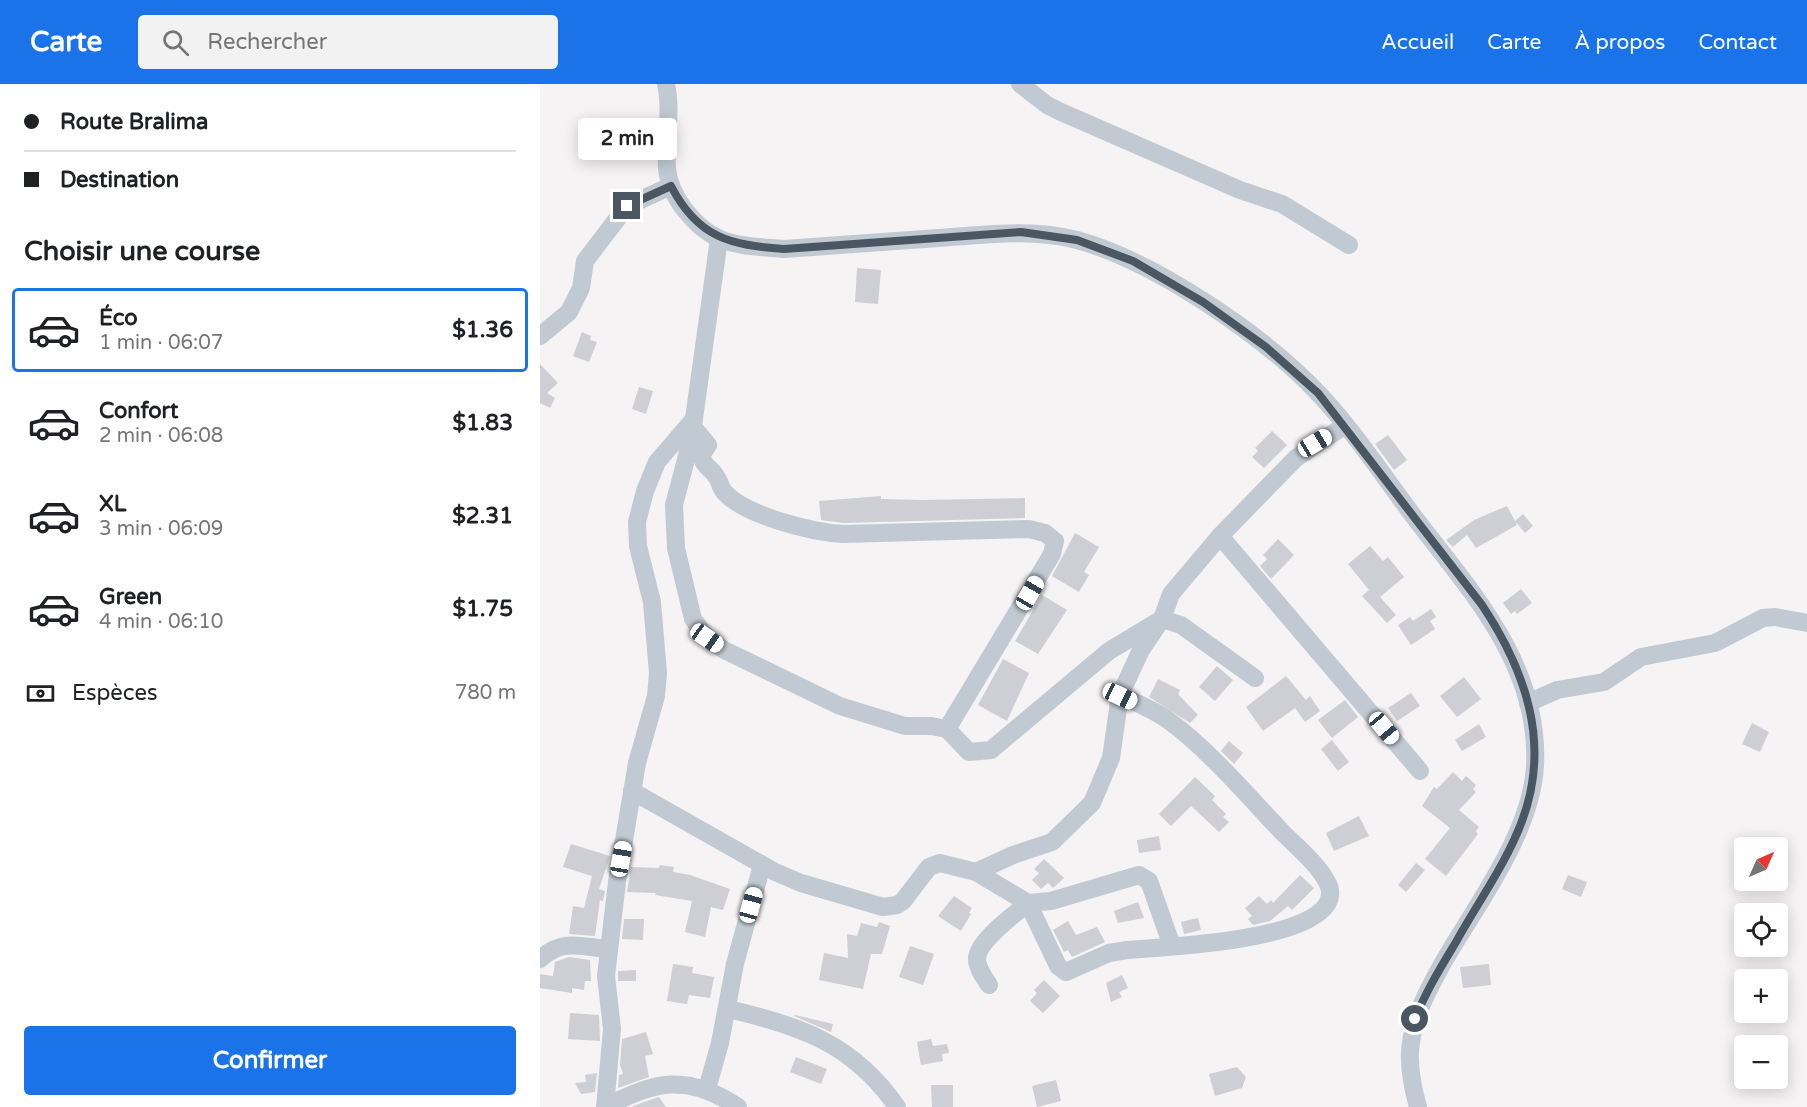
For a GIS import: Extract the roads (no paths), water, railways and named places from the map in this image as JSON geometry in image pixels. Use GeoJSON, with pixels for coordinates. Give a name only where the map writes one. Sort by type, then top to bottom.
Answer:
{"type":"FeatureCollection","features":[{"type":"Feature","properties":{"kind":"street"},"geometry":{"type":"LineString","coordinates":[[666,84],[667,171],[671,186],[695,221],[719,239],[748,246],[784,249],[1021,232],[1077,240],[1133,261],[1203,302],[1266,347],[1318,393],[1482,605],[1517,664],[1528,703],[1535,766],[1529,800],[1509,851],[1433,981],[1415,1019],[1410,1051],[1411,1083],[1418,1107]]}},
{"type":"Feature","properties":{"kind":"street"},"geometry":{"type":"LineString","coordinates":[[1020,84],[1047,105],[1061,112],[1240,190],[1290,208],[1349,245]]}},
{"type":"Feature","properties":{"kind":"street"},"geometry":{"type":"LineString","coordinates":[[540,336],[569,312],[581,288],[589,255],[627,206],[671,186]]}},
{"type":"Feature","properties":{"kind":"street"},"geometry":{"type":"LineString","coordinates":[[719,239],[694,423],[674,506],[676,548],[693,619],[707,638],[724,650],[840,706],[905,726],[931,726],[947,729],[969,752],[991,750],[1109,651],[1162,619],[1181,625],[1255,678]]}},
{"type":"Feature","properties":{"kind":"street"},"geometry":{"type":"LineString","coordinates":[[694,423],[708,445],[702,454],[703,462],[730,497],[754,512],[816,532],[843,534],[1029,529],[1045,533],[1055,541],[1052,554],[947,729]]}},
{"type":"Feature","properties":{"kind":"street"},"geometry":{"type":"LineString","coordinates":[[605,1107],[612,1029],[606,976],[609,949],[632,791],[656,696],[658,673],[652,602],[638,546],[637,522],[645,490],[657,462],[694,423]]}},
{"type":"Feature","properties":{"kind":"street"},"geometry":{"type":"LineString","coordinates":[[976,872],[1013,855],[1052,842],[1092,803],[1111,758],[1120,696],[1137,656],[1162,619],[1171,594],[1220,536],[1296,458],[1344,426]]}},
{"type":"Feature","properties":{"kind":"street"},"geometry":{"type":"LineString","coordinates":[[1220,536],[1420,771]]}},
{"type":"Feature","properties":{"kind":"street"},"geometry":{"type":"LineString","coordinates":[[1528,703],[1557,690],[1604,682],[1641,657],[1715,643],[1763,618],[1775,617],[1807,623]]}},
{"type":"Feature","properties":{"kind":"street"},"geometry":{"type":"LineString","coordinates":[[632,791],[762,865],[801,883],[883,907],[903,902],[929,867],[934,865],[951,865],[976,872],[1028,903],[1062,971],[1076,970],[1109,953],[1250,938],[1271,933],[1315,915],[1327,905],[1330,894],[1329,884],[1312,863],[1190,739],[1168,720],[1120,696]]}},
{"type":"Feature","properties":{"kind":"street"},"geometry":{"type":"LineString","coordinates":[[707,1089],[728,1009],[735,964],[762,865]]}},
{"type":"Feature","properties":{"kind":"street"},"geometry":{"type":"LineString","coordinates":[[989,985],[978,967],[976,957],[979,949],[992,934],[1028,903],[1051,901],[1139,875],[1149,881],[1172,946]]}},
{"type":"Feature","properties":{"kind":"street"},"geometry":{"type":"LineString","coordinates":[[540,959],[552,949],[562,945],[609,949]]}},
{"type":"Feature","properties":{"kind":"street"},"geometry":{"type":"LineString","coordinates":[[728,1009],[781,1022],[843,1051],[876,1080],[897,1107]]}},
{"type":"Feature","properties":{"kind":"street"},"geometry":{"type":"LineString","coordinates":[[605,1107],[647,1086],[676,1085],[707,1089],[738,1107]]}}]}
